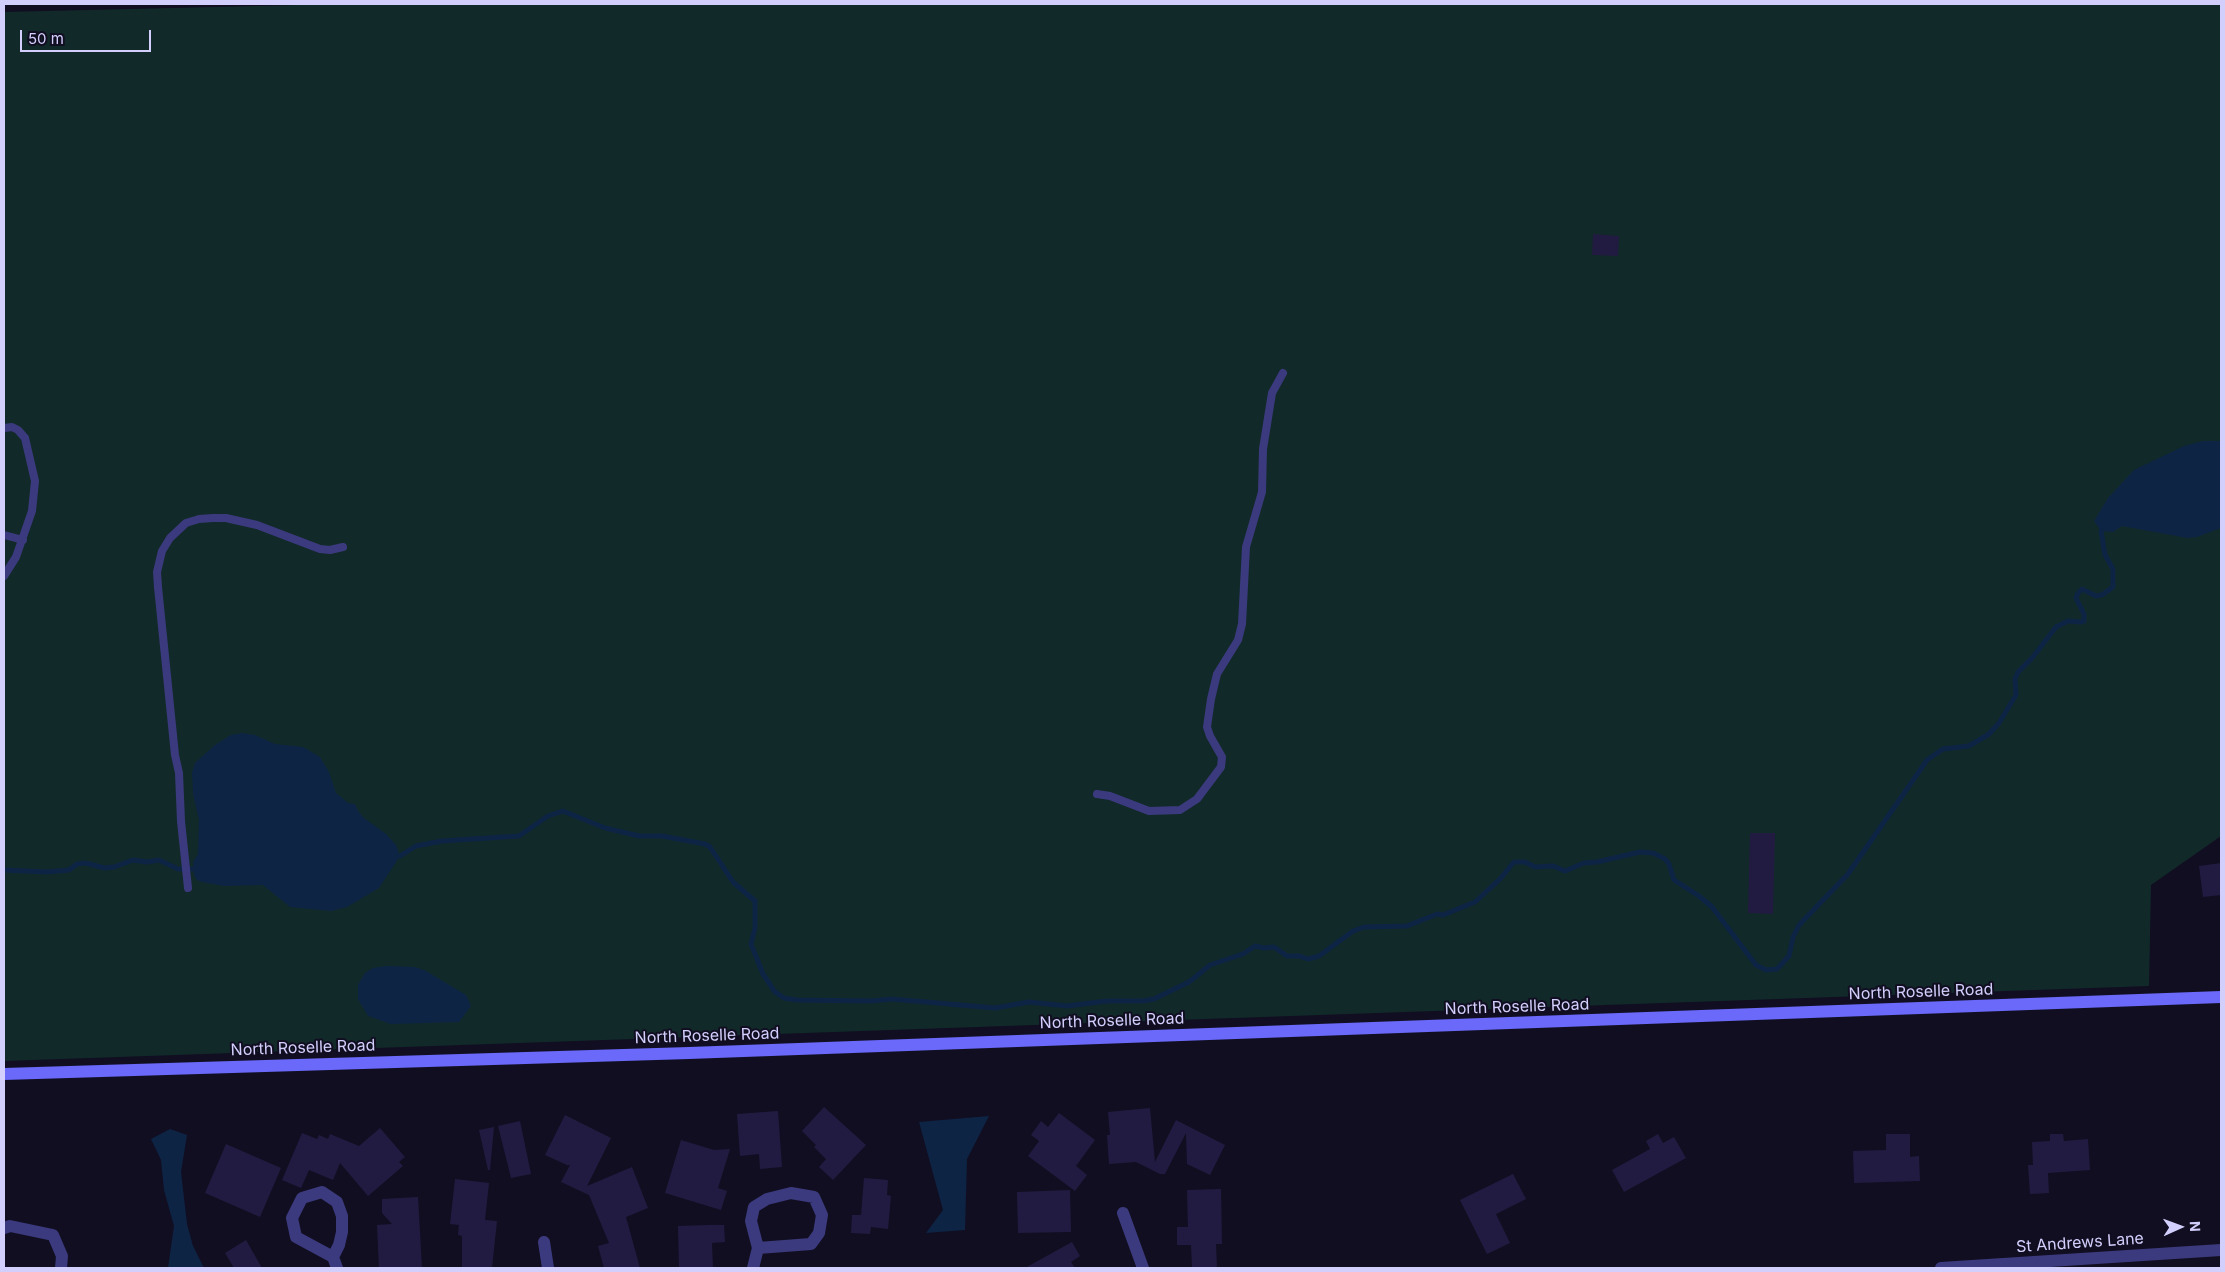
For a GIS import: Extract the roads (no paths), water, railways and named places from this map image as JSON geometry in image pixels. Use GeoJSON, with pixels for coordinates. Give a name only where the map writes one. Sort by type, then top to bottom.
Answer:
{"type":"FeatureCollection","features":[{"type":"Feature","properties":{"kind":"main road","name":"North Roselle Road"},"geometry":{"type":"LineString","coordinates":[[4,1074],[689,1053],[2221,997]]}},
{"type":"Feature","properties":{"kind":"street"},"geometry":{"type":"LineString","coordinates":[[322,1192],[337,1202],[342,1216],[342,1232],[335,1262],[296,1237],[292,1218],[302,1198],[322,1192]]}},
{"type":"Feature","properties":{"kind":"street"},"geometry":{"type":"LineString","coordinates":[[753,1268],[758,1248],[751,1221],[754,1207],[767,1199],[791,1193],[814,1197],[822,1215],[819,1233],[811,1244],[758,1248]]}},
{"type":"Feature","properties":{"kind":"street"},"geometry":{"type":"LineString","coordinates":[[1123,1212],[1143,1268]]}},
{"type":"Feature","properties":{"kind":"street"},"geometry":{"type":"LineString","coordinates":[[4,1228],[10,1226],[53,1235],[62,1256],[61,1268]]}},
{"type":"Feature","properties":{"kind":"street"},"geometry":{"type":"LineString","coordinates":[[544,1242],[548,1268]]}},
{"type":"Feature","properties":{"kind":"street","name":"St Andrews Lane"},"geometry":{"type":"LineString","coordinates":[[1941,1268],[2221,1250]]}},
{"type":"Feature","properties":{"kind":"lane"},"geometry":{"type":"LineString","coordinates":[[1097,794],[1110,796],[1149,811],[1180,810],[1186,808],[1196,799],[1221,767],[1222,757],[1207,727],[1211,699],[1217,674],[1238,640],[1242,624],[1246,547],[1262,492],[1262,449],[1272,392],[1283,373]]}},
{"type":"Feature","properties":{"kind":"lane"},"geometry":{"type":"LineString","coordinates":[[4,428],[18,430],[25,438],[35,481],[32,511],[12,564],[4,576]]}},
{"type":"Feature","properties":{"kind":"lane"},"geometry":{"type":"LineString","coordinates":[[188,888],[187,862],[181,821],[179,773],[175,755],[158,588],[159,561],[166,544],[178,529],[186,523],[199,519],[220,518],[257,525],[320,548],[330,550],[343,547]]}},
{"type":"Feature","properties":{"kind":"lane"},"geometry":{"type":"LineString","coordinates":[[4,535],[22,540]]}},
{"type":"Feature","properties":{"kind":"water"},"geometry":{"type":"Polygon","coordinates":[[[2203,441],[2221,441],[2221,528],[2197,537],[2187,538],[2122,526],[2113,532],[2101,531],[2094,521],[2108,498],[2134,470],[2184,446],[2203,441]]]}},
{"type":"Feature","properties":{"kind":"water"},"geometry":{"type":"Polygon","coordinates":[[[242,733],[255,735],[275,744],[303,747],[320,757],[329,772],[336,793],[348,803],[355,804],[364,818],[386,834],[396,845],[400,856],[379,888],[347,907],[331,911],[290,907],[263,885],[224,886],[197,880],[194,875],[193,862],[198,854],[199,820],[193,794],[192,772],[195,763],[215,745],[231,735],[242,733]]]}},
{"type":"Feature","properties":{"kind":"water"},"geometry":{"type":"Polygon","coordinates":[[[386,966],[415,967],[426,971],[466,995],[471,1006],[459,1022],[391,1024],[368,1016],[358,999],[358,985],[365,973],[373,968],[386,966]]]}},
{"type":"Feature","properties":{"kind":"water"},"geometry":{"type":"Polygon","coordinates":[[[989,1116],[967,1159],[965,1230],[926,1233],[943,1210],[919,1122],[989,1116]]]}},
{"type":"Feature","properties":{"kind":"water"},"geometry":{"type":"Polygon","coordinates":[[[170,1129],[187,1135],[181,1172],[187,1224],[193,1246],[204,1268],[168,1268],[174,1226],[164,1190],[161,1160],[151,1139],[170,1129]]]}},
{"type":"Feature","properties":{"kind":"waterway"},"geometry":{"type":"LineString","coordinates":[[400,856],[416,846],[442,841],[519,836],[548,816],[563,811],[605,828],[639,836],[662,836],[705,844],[710,847],[733,882],[755,901],[755,928],[751,944],[763,974],[775,992],[784,998],[796,1000],[872,1001],[891,999],[995,1008],[1029,1002],[1067,1006],[1107,1001],[1143,1001],[1154,999],[1189,982],[1210,965],[1243,954],[1255,946],[1264,948],[1274,947],[1287,956],[1299,956],[1308,959],[1319,956],[1353,931],[1364,927],[1407,926],[1437,914],[1443,915],[1475,902],[1500,879],[1514,862],[1525,862],[1535,867],[1553,866],[1565,871],[1584,863],[1597,862],[1640,852],[1653,853],[1665,859],[1669,864],[1674,880],[1712,907],[1756,965],[1766,970],[1777,969],[1789,956],[1793,937],[1799,925],[1848,874],[1927,760],[1943,749],[1969,746],[1989,734],[1999,723],[2016,695],[2015,679],[2018,672],[2032,658],[2056,627],[2068,621],[2084,621],[2084,614],[2076,598],[2078,593],[2082,589],[2096,596],[2102,595],[2113,587],[2113,569],[2105,555],[2101,531]]}},
{"type":"Feature","properties":{"kind":"waterway"},"geometry":{"type":"LineString","coordinates":[[4,870],[47,872],[69,870],[77,864],[85,863],[105,868],[114,867],[133,860],[147,862],[159,860],[178,869],[193,869]]}}]}
